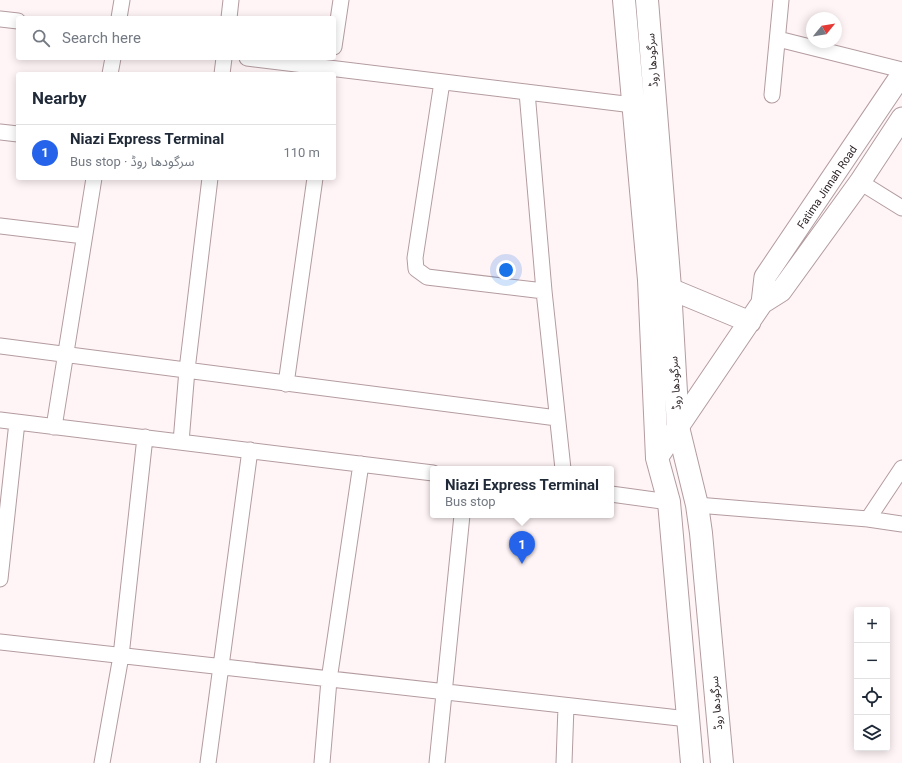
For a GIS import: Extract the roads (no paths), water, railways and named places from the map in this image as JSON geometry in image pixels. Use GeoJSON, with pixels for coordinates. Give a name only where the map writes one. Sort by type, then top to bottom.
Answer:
{"type":"FeatureCollection","features":[{"type":"Feature","properties":{"kind":"highway","name":"سرگودھا روڈ"},"geometry":{"type":"LineString","coordinates":[[624,0],[649,280],[657,458],[669,502],[692,763]]}},
{"type":"Feature","properties":{"kind":"highway","name":"سرگودھا روڈ"},"geometry":{"type":"LineString","coordinates":[[647,0],[670,288],[678,427],[697,505],[722,763]]}},
{"type":"Feature","properties":{"kind":"main road","name":"Fatima Jinnah Road"},"geometry":{"type":"LineString","coordinates":[[657,458],[750,322],[762,302],[765,277],[902,74]]}},
{"type":"Feature","properties":{"kind":"main road","name":"Fatima Jinnah Road"},"geometry":{"type":"LineString","coordinates":[[762,302],[781,291],[860,182],[902,118]]}},
{"type":"Feature","properties":{"kind":"main road"},"geometry":{"type":"LineString","coordinates":[[649,280],[750,322]]}},
{"type":"Feature","properties":{"kind":"street"},"geometry":{"type":"LineString","coordinates":[[119,16],[122,0]]}},
{"type":"Feature","properties":{"kind":"street"},"geometry":{"type":"LineString","coordinates":[[229,16],[231,0]]}},
{"type":"Feature","properties":{"kind":"street"},"geometry":{"type":"LineString","coordinates":[[336,34],[341,0]]}},
{"type":"Feature","properties":{"kind":"street"},"geometry":{"type":"LineString","coordinates":[[772,95],[781,0]]}},
{"type":"Feature","properties":{"kind":"street"},"geometry":{"type":"LineString","coordinates":[[0,19],[16,21]]}},
{"type":"Feature","properties":{"kind":"street"},"geometry":{"type":"LineString","coordinates":[[778,39],[902,70]]}},
{"type":"Feature","properties":{"kind":"street"},"geometry":{"type":"LineString","coordinates":[[110,72],[113,60]]}},
{"type":"Feature","properties":{"kind":"street"},"geometry":{"type":"LineString","coordinates":[[222,72],[224,60]]}},
{"type":"Feature","properties":{"kind":"street"},"geometry":{"type":"LineString","coordinates":[[266,60],[633,105]]}},
{"type":"Feature","properties":{"kind":"street"},"geometry":{"type":"LineString","coordinates":[[442,82],[415,258],[416,269],[427,277],[544,291]]}},
{"type":"Feature","properties":{"kind":"street"},"geometry":{"type":"LineString","coordinates":[[528,92],[544,291],[563,466]]}},
{"type":"Feature","properties":{"kind":"street"},"geometry":{"type":"LineString","coordinates":[[0,132],[16,134]]}},
{"type":"Feature","properties":{"kind":"street"},"geometry":{"type":"LineString","coordinates":[[54,427],[94,180]]}},
{"type":"Feature","properties":{"kind":"street"},"geometry":{"type":"LineString","coordinates":[[181,442],[187,370],[210,180]]}},
{"type":"Feature","properties":{"kind":"street"},"geometry":{"type":"LineString","coordinates":[[286,384],[315,180]]}},
{"type":"Feature","properties":{"kind":"street"},"geometry":{"type":"LineString","coordinates":[[860,182],[902,208]]}},
{"type":"Feature","properties":{"kind":"street"},"geometry":{"type":"LineString","coordinates":[[0,226],[84,236]]}},
{"type":"Feature","properties":{"kind":"street"},"geometry":{"type":"LineString","coordinates":[[0,346],[66,353],[286,384],[557,418]]}},
{"type":"Feature","properties":{"kind":"street"},"geometry":{"type":"LineString","coordinates":[[0,420],[430,473]]}},
{"type":"Feature","properties":{"kind":"street"},"geometry":{"type":"LineString","coordinates":[[0,579],[17,422]]}},
{"type":"Feature","properties":{"kind":"street"},"geometry":{"type":"LineString","coordinates":[[102,763],[121,656],[145,438]]}},
{"type":"Feature","properties":{"kind":"street"},"geometry":{"type":"LineString","coordinates":[[208,763],[250,450]]}},
{"type":"Feature","properties":{"kind":"street"},"geometry":{"type":"LineString","coordinates":[[322,763],[329,680],[361,464]]}},
{"type":"Feature","properties":{"kind":"street"},"geometry":{"type":"LineString","coordinates":[[868,519],[902,468]]}},
{"type":"Feature","properties":{"kind":"street"},"geometry":{"type":"LineString","coordinates":[[614,494],[669,502]]}},
{"type":"Feature","properties":{"kind":"street"},"geometry":{"type":"LineString","coordinates":[[697,505],[868,519],[902,524]]}},
{"type":"Feature","properties":{"kind":"street"},"geometry":{"type":"LineString","coordinates":[[437,763],[462,518]]}},
{"type":"Feature","properties":{"kind":"street"},"geometry":{"type":"LineString","coordinates":[[0,642],[688,719]]}},
{"type":"Feature","properties":{"kind":"street"},"geometry":{"type":"LineString","coordinates":[[564,763],[566,706]]}},
{"type":"Feature","properties":{"kind":"place","name":"Niazi Express Terminal"},"geometry":{"type":"Point","coordinates":[522,564]}}]}
